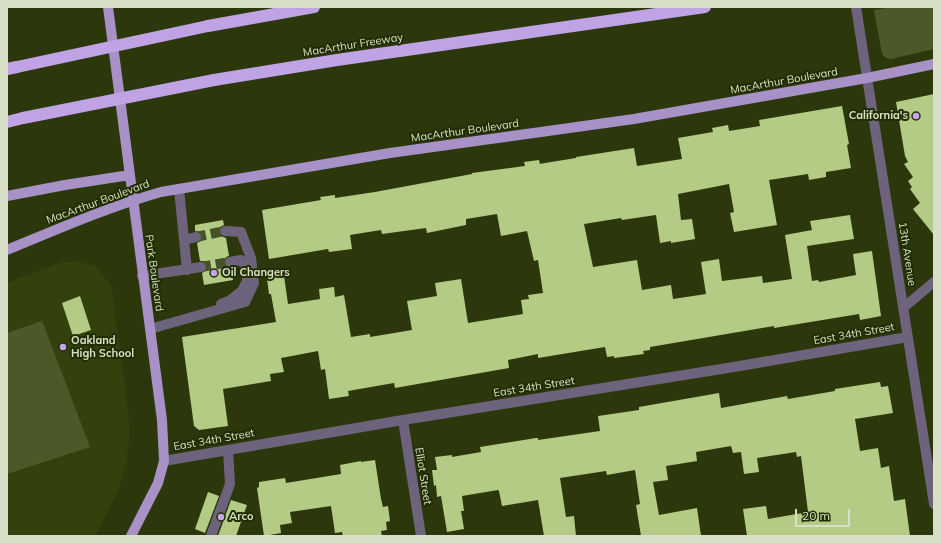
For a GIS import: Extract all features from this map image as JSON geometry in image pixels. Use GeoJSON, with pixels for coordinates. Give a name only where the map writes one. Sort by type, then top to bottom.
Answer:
{"type":"FeatureCollection","features":[{"type":"Feature","properties":{"kind":"highway"},"geometry":{"type":"LineString","coordinates":[[12,68],[208,26],[314,7]]}},
{"type":"Feature","properties":{"kind":"highway","name":"MacArthur Freeway"},"geometry":{"type":"LineString","coordinates":[[7,122],[214,80],[345,59],[705,7]]}},
{"type":"Feature","properties":{"kind":"main road","name":"Park Boulevard"},"geometry":{"type":"LineString","coordinates":[[108,7],[132,200],[162,420],[164,461],[158,483],[131,536]]}},
{"type":"Feature","properties":{"kind":"main road","name":"MacArthur Boulevard"},"geometry":{"type":"LineString","coordinates":[[7,250],[89,216],[132,200],[161,192],[390,153],[634,119],[867,78],[934,64]]}},
{"type":"Feature","properties":{"kind":"main road","name":"MacArthur Boulevard"},"geometry":{"type":"LineString","coordinates":[[7,196],[130,175]]}},
{"type":"Feature","properties":{"kind":"street","name":"13th Avenue"},"geometry":{"type":"LineString","coordinates":[[856,7],[934,504]]}},
{"type":"Feature","properties":{"kind":"street"},"geometry":{"type":"LineString","coordinates":[[179,189],[187,270]]}},
{"type":"Feature","properties":{"kind":"street"},"geometry":{"type":"LineString","coordinates":[[150,329],[245,302],[254,282],[251,258],[241,232],[225,231]]}},
{"type":"Feature","properties":{"kind":"street"},"geometry":{"type":"LineString","coordinates":[[184,240],[196,237]]}},
{"type":"Feature","properties":{"kind":"street"},"geometry":{"type":"LineString","coordinates":[[197,316],[229,301],[242,291],[247,281],[247,268],[241,260],[230,262]]}},
{"type":"Feature","properties":{"kind":"street"},"geometry":{"type":"LineString","coordinates":[[142,276],[201,267]]}},
{"type":"Feature","properties":{"kind":"street","name":"East 34th Street"},"geometry":{"type":"LineString","coordinates":[[903,308],[934,282]]}},
{"type":"Feature","properties":{"kind":"street","name":"East 34th Street"},"geometry":{"type":"LineString","coordinates":[[164,461],[402,420],[726,369],[908,337]]}},
{"type":"Feature","properties":{"kind":"street","name":"Elliot Street"},"geometry":{"type":"LineString","coordinates":[[402,420],[421,536]]}},
{"type":"Feature","properties":{"kind":"street"},"geometry":{"type":"LineString","coordinates":[[211,536],[230,484],[228,450]]}},
{"type":"Feature","properties":{"kind":"shaded area"},"geometry":{"type":"Polygon","coordinates":[[[893,7],[934,7],[934,49],[891,59],[886,58],[882,54],[874,10],[893,7]]]}},
{"type":"Feature","properties":{"kind":"shaded area","name":"Oakland High School"},"geometry":{"type":"Polygon","coordinates":[[[78,261],[96,267],[111,285],[128,409],[129,435],[127,460],[118,490],[95,536],[7,536],[7,283],[59,263],[78,261]]]}},
{"type":"Feature","properties":{"kind":"shaded area"},"geometry":{"type":"Polygon","coordinates":[[[42,321],[90,447],[7,474],[7,333],[42,321]]]}},
{"type":"Feature","properties":{"kind":"building"},"geometry":{"type":"Polygon","coordinates":[[[934,94],[934,235],[913,209],[920,203],[910,189],[912,187],[908,181],[913,177],[904,164],[908,162],[905,156],[896,102],[934,94]]]}},
{"type":"Feature","properties":{"kind":"building"},"geometry":{"type":"Polygon","coordinates":[[[842,106],[849,144],[847,145],[851,168],[826,172],[826,177],[809,180],[808,174],[769,180],[777,225],[734,232],[730,213],[734,212],[729,184],[678,194],[681,220],[692,219],[695,239],[671,243],[671,241],[660,243],[656,215],[622,220],[621,218],[584,224],[593,267],[637,260],[642,290],[671,285],[673,299],[706,294],[701,262],[719,259],[722,281],[762,276],[763,283],[792,279],[785,235],[812,230],[810,221],[850,215],[854,239],[807,246],[812,281],[818,280],[819,282],[856,275],[853,254],[872,251],[881,316],[860,320],[859,314],[774,328],[774,326],[650,347],[650,350],[643,351],[644,354],[614,358],[614,356],[607,357],[605,347],[538,358],[538,354],[508,360],[509,368],[395,388],[394,383],[348,391],[349,396],[329,399],[325,369],[321,370],[318,351],[281,358],[284,372],[270,374],[271,381],[223,389],[228,426],[199,430],[194,426],[182,337],[276,322],[271,294],[269,294],[266,271],[283,269],[288,304],[320,299],[319,289],[334,287],[335,297],[344,295],[351,337],[370,334],[370,337],[412,330],[407,301],[437,296],[435,283],[461,279],[468,323],[523,314],[521,300],[529,299],[528,295],[543,293],[538,260],[534,261],[527,231],[501,236],[497,214],[466,219],[466,225],[427,233],[426,228],[382,234],[381,230],[350,235],[352,249],[329,252],[328,249],[269,259],[262,210],[321,200],[320,197],[335,195],[335,198],[375,192],[472,173],[525,166],[524,162],[539,160],[540,164],[634,148],[637,166],[682,159],[678,138],[713,132],[712,128],[728,125],[729,131],[760,126],[759,120],[842,106]]]}},
{"type":"Feature","properties":{"kind":"building"},"geometry":{"type":"Polygon","coordinates":[[[223,220],[224,225],[220,227],[219,231],[221,236],[226,238],[229,256],[226,257],[224,263],[225,266],[231,268],[233,280],[204,285],[202,273],[207,270],[207,266],[204,261],[200,261],[197,243],[201,241],[202,236],[200,232],[195,231],[195,225],[223,220]]]}},
{"type":"Feature","properties":{"kind":"building"},"geometry":{"type":"Polygon","coordinates":[[[80,296],[91,330],[73,336],[62,303],[80,296]]]}},
{"type":"Feature","properties":{"kind":"building"},"geometry":{"type":"Polygon","coordinates":[[[880,382],[881,387],[888,386],[893,413],[855,419],[860,451],[878,448],[881,468],[889,466],[894,501],[905,499],[910,536],[747,536],[743,509],[766,506],[768,519],[808,512],[801,456],[797,457],[796,452],[757,458],[759,472],[744,474],[741,452],[733,453],[731,446],[696,452],[697,461],[666,466],[668,480],[653,482],[659,515],[697,508],[701,536],[641,536],[636,505],[640,504],[635,470],[607,475],[606,471],[560,478],[566,517],[574,516],[576,536],[544,536],[538,500],[502,506],[498,490],[462,496],[464,511],[461,511],[464,529],[447,532],[441,496],[437,497],[436,485],[434,486],[432,470],[437,470],[435,457],[452,455],[452,457],[481,452],[480,447],[536,438],[538,438],[538,440],[600,431],[598,416],[639,410],[639,407],[719,393],[721,408],[787,396],[788,399],[835,391],[835,389],[880,382]]]}},
{"type":"Feature","properties":{"kind":"building"},"geometry":{"type":"Polygon","coordinates":[[[375,460],[381,499],[383,507],[388,506],[390,521],[386,522],[387,530],[381,531],[382,536],[343,536],[342,532],[335,533],[331,506],[290,512],[292,523],[280,525],[281,533],[264,536],[257,488],[259,487],[259,482],[285,478],[286,483],[341,474],[340,465],[375,460]]]}},
{"type":"Feature","properties":{"kind":"building"},"geometry":{"type":"Polygon","coordinates":[[[208,492],[219,496],[205,533],[195,529],[208,492]]]}},
{"type":"Feature","properties":{"kind":"building"},"geometry":{"type":"Polygon","coordinates":[[[231,500],[247,505],[236,536],[218,536],[231,500]]]}},
{"type":"Feature","properties":{"kind":"tunnel"},"geometry":{"type":"LineString","coordinates":[[196,237],[225,231]]}},
{"type":"Feature","properties":{"kind":"tunnel"},"geometry":{"type":"LineString","coordinates":[[201,267],[230,262]]}},
{"type":"Feature","properties":{"kind":"place","name":"California's"},"geometry":{"type":"Point","coordinates":[916,116]}},
{"type":"Feature","properties":{"kind":"place","name":"Oil Changers"},"geometry":{"type":"Point","coordinates":[214,273]}},
{"type":"Feature","properties":{"kind":"place","name":"Oakland High School"},"geometry":{"type":"Point","coordinates":[63,347]}},
{"type":"Feature","properties":{"kind":"place","name":"Arco"},"geometry":{"type":"Point","coordinates":[221,517]}}]}
